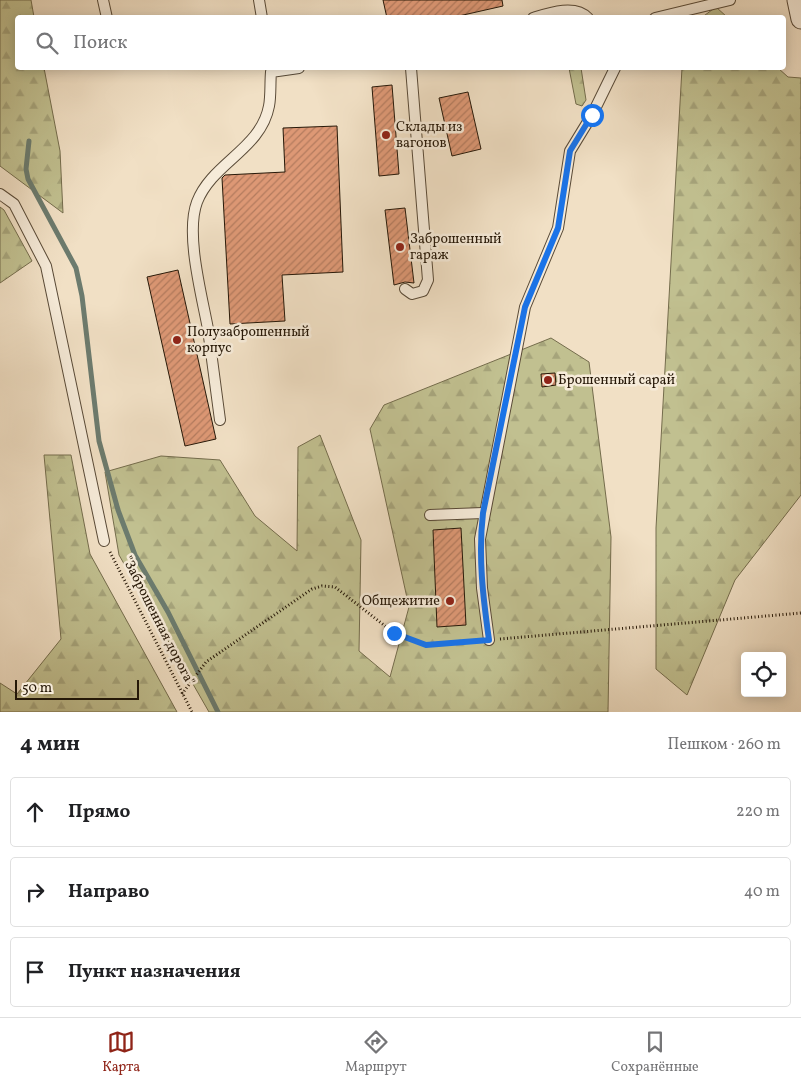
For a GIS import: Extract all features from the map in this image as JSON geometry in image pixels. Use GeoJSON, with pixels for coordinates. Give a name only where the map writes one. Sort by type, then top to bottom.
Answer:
{"type":"FeatureCollection","features":[{"type":"Feature","properties":{"kind":"street"},"geometry":{"type":"LineString","coordinates":[[796,0],[801,19]]}},
{"type":"Feature","properties":{"kind":"lane"},"geometry":{"type":"LineString","coordinates":[[103,0],[106,15]]}},
{"type":"Feature","properties":{"kind":"lane"},"geometry":{"type":"LineString","coordinates":[[259,0],[262,15]]}},
{"type":"Feature","properties":{"kind":"lane"},"geometry":{"type":"LineString","coordinates":[[668,15],[730,0]]}},
{"type":"Feature","properties":{"kind":"lane"},"geometry":{"type":"LineString","coordinates":[[548,15],[569,11],[580,12],[584,15]]}},
{"type":"Feature","properties":{"kind":"lane"},"geometry":{"type":"LineString","coordinates":[[220,420],[196,266],[194,218],[197,203],[205,187],[217,173],[250,144],[259,131],[269,106],[270,70]]}},
{"type":"Feature","properties":{"kind":"lane"},"geometry":{"type":"LineString","coordinates":[[405,289],[412,294],[423,291],[428,280],[411,70]]}},
{"type":"Feature","properties":{"kind":"lane"},"geometry":{"type":"LineString","coordinates":[[489,640],[481,575],[480,539],[483,513],[525,307],[558,228],[570,151],[592,115],[614,70]]}},
{"type":"Feature","properties":{"kind":"lane"},"geometry":{"type":"LineString","coordinates":[[0,194],[14,204],[46,266],[104,541]]}},
{"type":"Feature","properties":{"kind":"lane"},"geometry":{"type":"LineString","coordinates":[[430,515],[483,513]]}},
{"type":"Feature","properties":{"kind":"path","name":"\"Заброшенная дорога\""},"geometry":{"type":"LineString","coordinates":[[104,541],[192,712]]}},
{"type":"Feature","properties":{"kind":"path"},"geometry":{"type":"LineString","coordinates":[[182,694],[206,662],[312,589],[322,586],[335,587],[394,633],[426,645],[801,613]]}},
{"type":"Feature","properties":{"kind":"green space"},"geometry":{"type":"Polygon","coordinates":[[[0,0],[31,0],[34,15],[15,15],[15,70],[44,70],[60,151],[63,213],[0,166],[0,0]]]}},
{"type":"Feature","properties":{"kind":"green space"},"geometry":{"type":"Polygon","coordinates":[[[716,7],[725,15],[705,15],[716,7]]]}},
{"type":"Feature","properties":{"kind":"green space"},"geometry":{"type":"Polygon","coordinates":[[[569,70],[581,70],[586,100],[582,106],[576,104],[569,70]]]}},
{"type":"Feature","properties":{"kind":"green space"},"geometry":{"type":"Polygon","coordinates":[[[682,70],[780,70],[788,77],[801,78],[801,495],[735,580],[687,695],[656,669],[656,528],[682,70]]]}},
{"type":"Feature","properties":{"kind":"green space"},"geometry":{"type":"Polygon","coordinates":[[[0,207],[4,210],[32,261],[0,283],[0,207]]]}},
{"type":"Feature","properties":{"kind":"green space"},"geometry":{"type":"Polygon","coordinates":[[[551,338],[589,362],[611,537],[608,712],[209,712],[119,555],[105,472],[161,456],[220,460],[255,516],[297,551],[298,447],[320,435],[361,540],[359,651],[390,677],[409,607],[370,429],[384,405],[551,338]]]}},
{"type":"Feature","properties":{"kind":"green space"},"geometry":{"type":"Polygon","coordinates":[[[44,455],[71,455],[90,554],[177,712],[0,712],[0,683],[17,694],[61,639],[44,455]]]}},
{"type":"Feature","properties":{"kind":"building"},"geometry":{"type":"Polygon","coordinates":[[[383,0],[502,0],[503,6],[463,15],[386,15],[383,0]]]}},
{"type":"Feature","properties":{"kind":"building","name":"Склады из вагонов"},"geometry":{"type":"Polygon","coordinates":[[[392,85],[399,174],[379,176],[372,87],[392,85]]]}},
{"type":"Feature","properties":{"kind":"building"},"geometry":{"type":"Polygon","coordinates":[[[468,92],[481,149],[452,156],[439,98],[468,92]]]}},
{"type":"Feature","properties":{"kind":"building"},"geometry":{"type":"Polygon","coordinates":[[[337,126],[343,272],[282,275],[285,321],[230,324],[222,178],[225,175],[285,172],[283,128],[337,126]]]}},
{"type":"Feature","properties":{"kind":"building","name":"Заброшенный гараж"},"geometry":{"type":"Polygon","coordinates":[[[405,208],[414,283],[405,282],[394,285],[385,210],[405,208]]]}},
{"type":"Feature","properties":{"kind":"building","name":"Полузаброшенный корпус"},"geometry":{"type":"Polygon","coordinates":[[[178,270],[216,439],[185,446],[147,277],[178,270]]]}},
{"type":"Feature","properties":{"kind":"building","name":"Брошенный сарай"},"geometry":{"type":"Polygon","coordinates":[[[555,373],[556,385],[542,387],[541,374],[555,373]]]}},
{"type":"Feature","properties":{"kind":"building","name":"Общежитие"},"geometry":{"type":"Polygon","coordinates":[[[461,528],[466,625],[437,627],[433,530],[461,528]]]}},
{"type":"Feature","properties":{"kind":"waterway"},"geometry":{"type":"LineString","coordinates":[[29,141],[26,169],[28,179],[76,268],[82,296],[99,441],[118,510],[135,555],[168,612],[218,712]]}},
{"type":"Feature","properties":{"kind":"place","name":"Склады из вагонов"},"geometry":{"type":"Point","coordinates":[386,135]}},
{"type":"Feature","properties":{"kind":"place","name":"Заброшенный гараж"},"geometry":{"type":"Point","coordinates":[400,247]}},
{"type":"Feature","properties":{"kind":"place","name":"Полузаброшенный корпус"},"geometry":{"type":"Point","coordinates":[177,340]}},
{"type":"Feature","properties":{"kind":"place","name":"Брошенный сарай"},"geometry":{"type":"Point","coordinates":[548,380]}},
{"type":"Feature","properties":{"kind":"place","name":"Общежитие"},"geometry":{"type":"Point","coordinates":[450,601]}},
{"type":"Feature","properties":{"kind":"route"},"geometry":{"type":"LineString","coordinates":[[394,633],[426,645],[489,640],[482,588],[480,539],[487,492],[498,446],[525,307],[558,228],[570,151],[592,115]]}}]}
